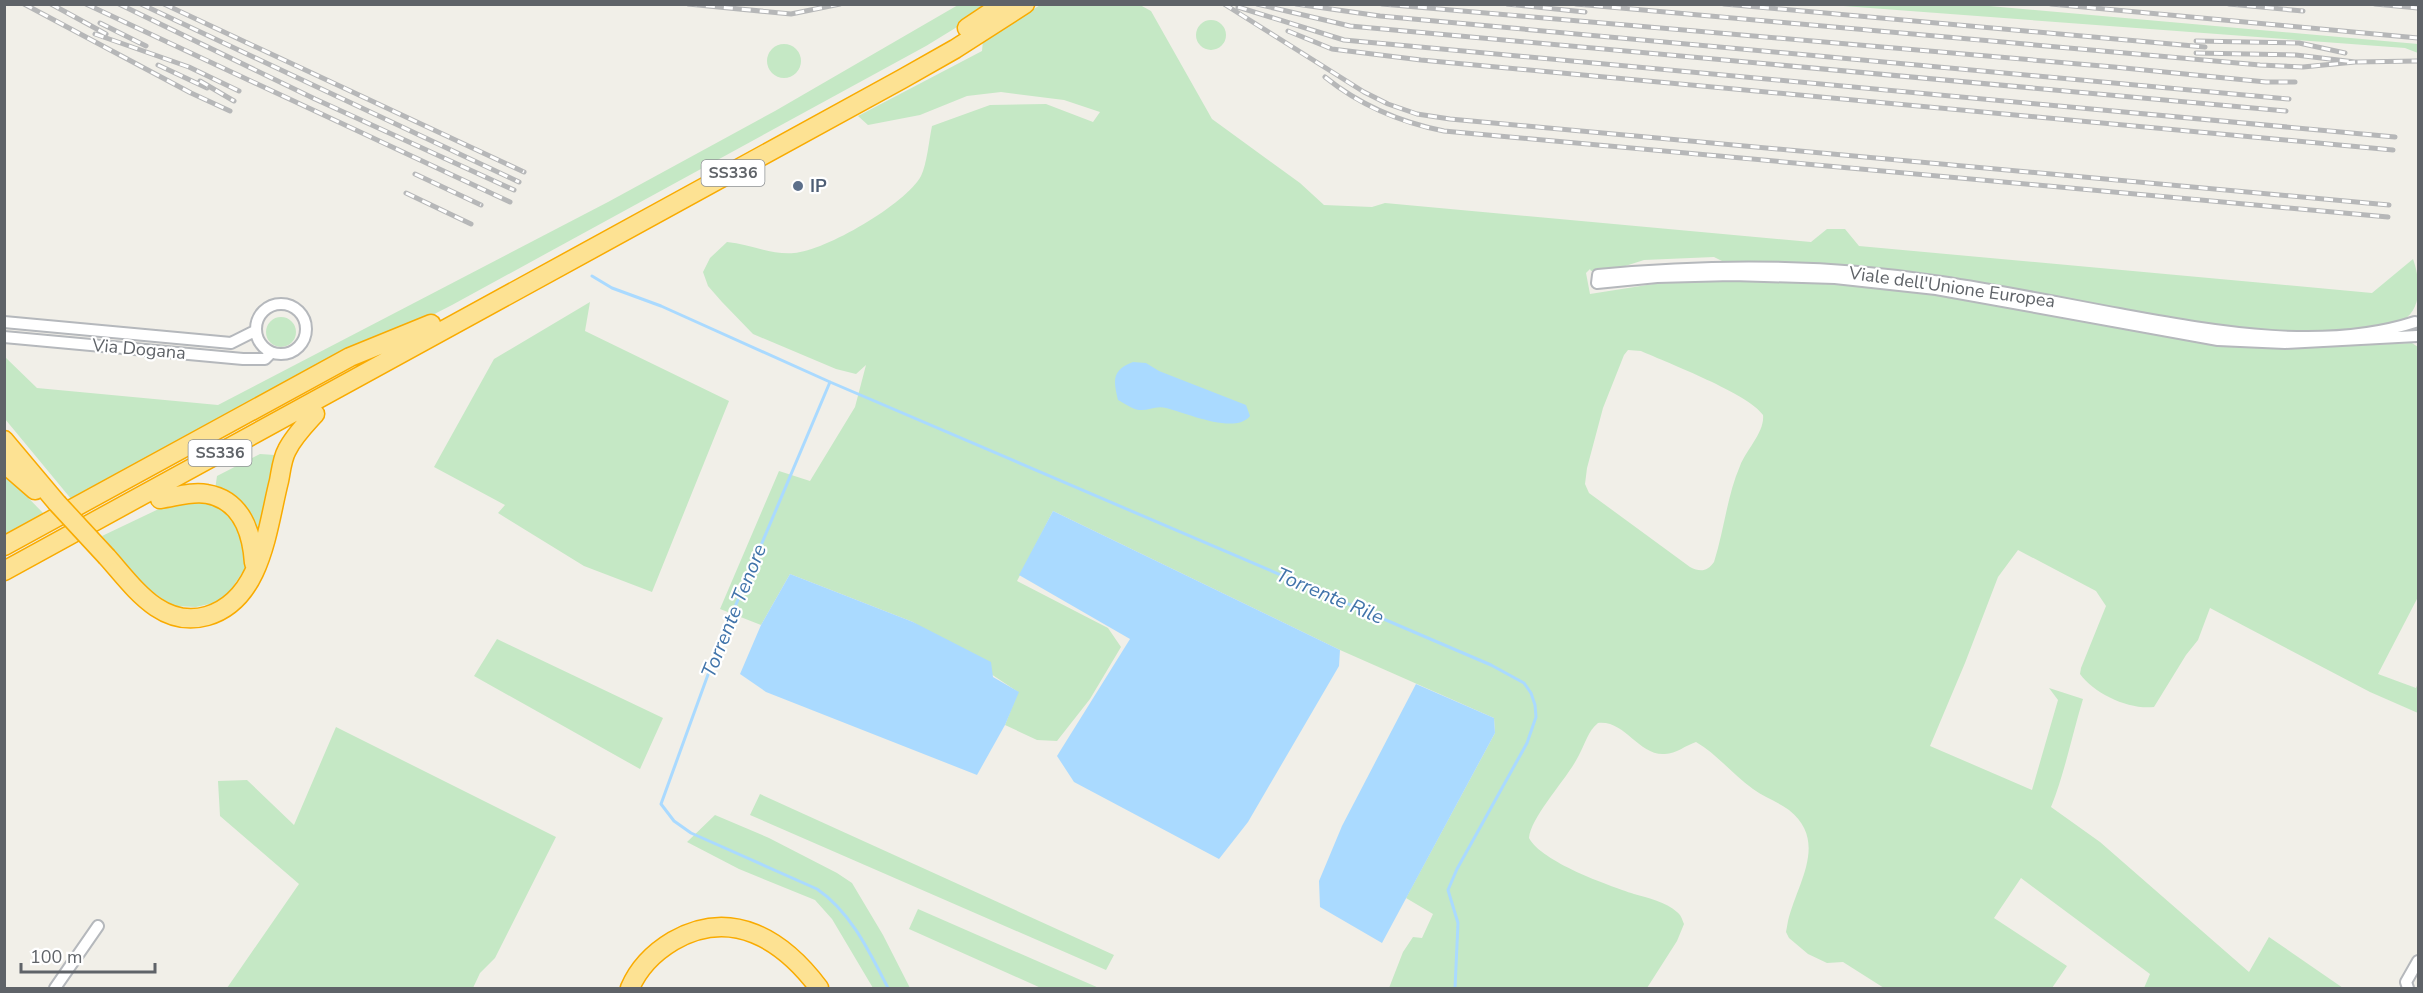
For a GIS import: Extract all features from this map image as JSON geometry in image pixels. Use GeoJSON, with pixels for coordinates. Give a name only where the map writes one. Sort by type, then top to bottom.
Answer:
{"type":"FeatureCollection","features":[{"type":"Feature","properties":{"kind":"highway","name":"SS336"},"geometry":{"type":"LineString","coordinates":[[4,571],[950,39],[1003,4]]}},
{"type":"Feature","properties":{"kind":"highway","name":"SS336"},"geometry":{"type":"LineString","coordinates":[[434,330],[911,74],[1025,4]]}},
{"type":"Feature","properties":{"kind":"highway"},"geometry":{"type":"LineString","coordinates":[[4,585],[367,386],[434,330]]}},
{"type":"Feature","properties":{"kind":"highway"},"geometry":{"type":"LineString","coordinates":[[6,548],[350,357],[434,330]]}},
{"type":"Feature","properties":{"kind":"highway"},"geometry":{"type":"LineString","coordinates":[[4,440],[57,503],[151,604],[168,614],[187,618],[205,616],[224,609],[238,599],[254,571],[264,544],[286,451],[298,432],[315,414]]}},
{"type":"Feature","properties":{"kind":"highway"},"geometry":{"type":"LineString","coordinates":[[4,463],[28,485],[57,503]]}},
{"type":"Feature","properties":{"kind":"highway"},"geometry":{"type":"LineString","coordinates":[[160,499],[207,494],[223,499],[236,509],[245,522],[252,542],[254,571]]}},
{"type":"Feature","properties":{"kind":"highway"},"geometry":{"type":"LineString","coordinates":[[633,981],[660,948],[681,936],[703,928],[730,927],[754,933],[772,942],[792,957],[819,988]]}},
{"type":"Feature","properties":{"kind":"street","name":"Viale dell'Unione Europea"},"geometry":{"type":"LineString","coordinates":[[2417,317],[2369,334],[2284,336],[2218,331],[1941,281],[1835,270],[1758,267],[1653,270],[1598,275],[1598,283],[1657,277],[1760,274],[1884,282],[1936,289],[2218,340],[2285,344],[2418,337]]}},
{"type":"Feature","properties":{"kind":"street","name":"Via Dogana"},"geometry":{"type":"LineString","coordinates":[[4,322],[231,343],[255,331],[258,318],[272,305],[280,304],[291,306],[303,317],[306,329],[298,348],[281,355],[271,353],[265,359],[251,360],[4,338]]}},
{"type":"Feature","properties":{"kind":"street"},"geometry":{"type":"LineString","coordinates":[[2417,317],[2418,337]]}},
{"type":"Feature","properties":{"kind":"street"},"geometry":{"type":"LineString","coordinates":[[255,331],[259,343],[271,353]]}},
{"type":"Feature","properties":{"kind":"street"},"geometry":{"type":"LineString","coordinates":[[55,988],[98,926]]}},
{"type":"Feature","properties":{"kind":"street"},"geometry":{"type":"LineString","coordinates":[[2408,988],[2406,982],[2418,961]]}},
{"type":"Feature","properties":{"kind":"green space"},"geometry":{"type":"Polygon","coordinates":[[[1042,4],[1140,5],[1151,11],[1212,119],[1300,183],[1324,205],[1372,207],[1385,203],[1811,242],[1827,229],[1845,229],[1859,246],[2372,293],[2413,259],[2418,292],[2417,301],[2409,315],[2403,320],[2386,326],[2332,331],[2280,330],[2177,320],[1923,274],[1824,265],[1724,262],[1714,257],[1644,260],[1619,268],[1591,271],[1590,269],[1586,273],[1590,294],[1666,282],[1775,280],[1861,285],[1984,301],[2214,344],[2279,349],[2412,343],[2418,347],[2418,597],[2378,674],[2416,688],[2418,683],[2418,713],[2370,692],[2210,608],[2198,640],[2154,707],[2134,706],[2113,699],[2094,688],[2080,674],[2106,606],[2096,591],[2018,550],[1998,577],[1930,746],[2032,790],[2058,700],[2049,688],[2083,699],[2051,807],[2100,842],[2249,972],[2269,937],[2343,988],[2144,988],[2150,974],[2021,878],[1994,918],[2067,966],[2052,988],[1884,988],[1843,962],[1827,963],[1808,954],[1789,938],[1786,932],[1788,921],[1803,878],[1809,849],[1801,822],[1789,810],[1753,789],[1711,752],[1696,742],[1673,753],[1656,753],[1647,750],[1616,727],[1598,723],[1589,734],[1574,764],[1536,819],[1529,838],[1547,856],[1576,872],[1662,903],[1680,914],[1684,924],[1677,941],[1647,988],[1389,988],[1403,952],[1413,937],[1422,938],[1433,914],[1406,898],[1495,733],[1494,718],[1340,650],[1053,511],[1017,581],[1108,628],[1121,647],[1090,699],[1057,741],[1037,740],[1005,725],[1018,692],[913,622],[790,574],[761,625],[720,609],[779,471],[810,481],[855,407],[866,365],[856,374],[836,369],[753,334],[708,286],[703,272],[710,258],[727,242],[794,253],[825,244],[864,224],[899,200],[921,176],[932,126],[990,105],[1046,104],[1093,122],[1100,112],[1064,100],[1001,92],[967,96],[920,115],[868,125],[858,116],[982,51],[983,40],[1042,4]],[[1628,350],[1624,355],[1603,408],[1585,484],[1589,493],[1690,567],[1703,570],[1709,568],[1714,562],[1736,477],[1761,428],[1763,415],[1742,398],[1725,389],[1641,351],[1628,350]]]}},
{"type":"Feature","properties":{"kind":"green space"},"geometry":{"type":"Polygon","coordinates":[[[958,5],[993,5],[926,46],[452,305],[72,500],[5,419],[5,357],[37,388],[218,405],[608,202],[775,111],[958,5]]]}},
{"type":"Feature","properties":{"kind":"green space"},"geometry":{"type":"Polygon","coordinates":[[[1830,5],[1978,5],[2418,44],[2418,53],[2405,48],[1830,5]]]}},
{"type":"Feature","properties":{"kind":"green space"},"geometry":{"type":"Polygon","coordinates":[[[1211,20],[1222,24],[1226,35],[1222,46],[1211,50],[1200,46],[1196,35],[1200,24],[1211,20]]]}},
{"type":"Feature","properties":{"kind":"green space"},"geometry":{"type":"Polygon","coordinates":[[[784,44],[796,49],[801,61],[796,73],[784,78],[772,73],[767,61],[772,49],[784,44]]]}},
{"type":"Feature","properties":{"kind":"green space"},"geometry":{"type":"Polygon","coordinates":[[[590,302],[585,331],[729,401],[652,592],[584,566],[498,513],[505,505],[434,467],[494,359],[590,302]]]}},
{"type":"Feature","properties":{"kind":"green space"},"geometry":{"type":"Polygon","coordinates":[[[281,317],[292,321],[296,332],[292,343],[281,347],[270,343],[266,332],[270,321],[281,317]]]}},
{"type":"Feature","properties":{"kind":"green space"},"geometry":{"type":"Polygon","coordinates":[[[260,454],[275,455],[259,533],[243,505],[232,497],[215,490],[217,476],[260,454]]]}},
{"type":"Feature","properties":{"kind":"green space"},"geometry":{"type":"Polygon","coordinates":[[[4,473],[45,515],[4,539],[4,473]]]}},
{"type":"Feature","properties":{"kind":"green space"},"geometry":{"type":"Polygon","coordinates":[[[186,502],[209,503],[231,515],[247,547],[246,567],[230,591],[218,602],[196,607],[173,606],[147,588],[102,536],[165,506],[186,502]]]}},
{"type":"Feature","properties":{"kind":"green space"},"geometry":{"type":"Polygon","coordinates":[[[497,639],[663,718],[640,769],[474,676],[497,639]]]}},
{"type":"Feature","properties":{"kind":"green space"},"geometry":{"type":"Polygon","coordinates":[[[336,727],[556,837],[495,958],[480,973],[473,988],[227,988],[299,884],[220,816],[218,781],[247,780],[294,825],[336,727]]]}},
{"type":"Feature","properties":{"kind":"green space"},"geometry":{"type":"Polygon","coordinates":[[[760,794],[1114,955],[1106,970],[750,815],[760,794]]]}},
{"type":"Feature","properties":{"kind":"green space"},"geometry":{"type":"Polygon","coordinates":[[[715,815],[769,838],[852,883],[883,935],[910,988],[873,988],[832,919],[815,900],[739,869],[687,842],[715,815]]]}},
{"type":"Feature","properties":{"kind":"green space"},"geometry":{"type":"Polygon","coordinates":[[[918,909],[1099,988],[1041,988],[909,929],[918,909]]]}},
{"type":"Feature","properties":{"kind":"water"},"geometry":{"type":"Polygon","coordinates":[[[1133,362],[1146,363],[1159,371],[1246,405],[1250,416],[1243,421],[1222,423],[1162,407],[1142,410],[1131,407],[1118,400],[1115,381],[1121,368],[1133,362]]]}},
{"type":"Feature","properties":{"kind":"water"},"geometry":{"type":"Polygon","coordinates":[[[1053,511],[1340,650],[1339,666],[1248,822],[1219,859],[1074,782],[1057,756],[1130,639],[1019,575],[1053,511]]]}},
{"type":"Feature","properties":{"kind":"water"},"geometry":{"type":"Polygon","coordinates":[[[790,574],[913,622],[991,662],[993,677],[1019,692],[1005,725],[977,775],[766,692],[740,674],[761,625],[790,574]]]}},
{"type":"Feature","properties":{"kind":"water"},"geometry":{"type":"Polygon","coordinates":[[[1416,684],[1494,718],[1495,733],[1382,943],[1320,907],[1319,881],[1342,826],[1416,684]]]}},
{"type":"Feature","properties":{"kind":"waterway","name":"Torrente Rile"},"geometry":{"type":"LineString","coordinates":[[592,276],[612,288],[661,306],[830,382],[1491,665],[1524,683],[1531,693],[1536,717],[1527,743],[1457,869],[1448,890],[1458,923],[1455,988]]}},
{"type":"Feature","properties":{"kind":"waterway","name":"Torrente Tenore"},"geometry":{"type":"LineString","coordinates":[[830,382],[718,647],[661,804],[674,821],[691,833],[817,889],[829,898],[850,921],[888,988]]}},
{"type":"Feature","properties":{"kind":"railway"},"geometry":{"type":"LineString","coordinates":[[24,4],[191,93],[230,111]]}},
{"type":"Feature","properties":{"kind":"railway"},"geometry":{"type":"LineString","coordinates":[[51,4],[106,34]]}},
{"type":"Feature","properties":{"kind":"railway"},"geometry":{"type":"LineString","coordinates":[[86,4],[510,202]]}},
{"type":"Feature","properties":{"kind":"railway"},"geometry":{"type":"LineString","coordinates":[[119,4],[315,99],[514,190]]}},
{"type":"Feature","properties":{"kind":"railway"},"geometry":{"type":"LineString","coordinates":[[141,4],[519,182]]}},
{"type":"Feature","properties":{"kind":"railway"},"geometry":{"type":"LineString","coordinates":[[164,4],[524,172]]}},
{"type":"Feature","properties":{"kind":"railway"},"geometry":{"type":"LineString","coordinates":[[688,4],[791,14],[840,4]]}},
{"type":"Feature","properties":{"kind":"railway"},"geometry":{"type":"LineString","coordinates":[[1224,4],[1364,92],[1388,104],[1417,114],[1450,119],[2389,205]]}},
{"type":"Feature","properties":{"kind":"railway"},"geometry":{"type":"LineString","coordinates":[[1257,4],[1350,26],[2286,111]]}},
{"type":"Feature","properties":{"kind":"railway"},"geometry":{"type":"LineString","coordinates":[[1296,4],[1380,16],[2289,99]]}},
{"type":"Feature","properties":{"kind":"railway"},"geometry":{"type":"LineString","coordinates":[[1382,4],[2266,82],[2295,82]]}},
{"type":"Feature","properties":{"kind":"railway"},"geometry":{"type":"LineString","coordinates":[[1507,4],[1585,12]]}},
{"type":"Feature","properties":{"kind":"railway"},"geometry":{"type":"LineString","coordinates":[[1576,4],[2260,65],[2303,67],[2355,62]]}},
{"type":"Feature","properties":{"kind":"railway"},"geometry":{"type":"LineString","coordinates":[[1724,4],[2205,47]]}},
{"type":"Feature","properties":{"kind":"railway"},"geometry":{"type":"LineString","coordinates":[[2051,4],[2418,38]]}},
{"type":"Feature","properties":{"kind":"railway"},"geometry":{"type":"LineString","coordinates":[[2229,4],[2303,11]]}},
{"type":"Feature","properties":{"kind":"railway"},"geometry":{"type":"LineString","coordinates":[[2375,4],[2418,8]]}},
{"type":"Feature","properties":{"kind":"railway"},"geometry":{"type":"LineString","coordinates":[[1238,7],[1344,40],[2395,137]]}},
{"type":"Feature","properties":{"kind":"railway"},"geometry":{"type":"LineString","coordinates":[[100,23],[146,46]]}},
{"type":"Feature","properties":{"kind":"railway"},"geometry":{"type":"LineString","coordinates":[[1288,31],[1332,49],[1421,60],[2393,150]]}},
{"type":"Feature","properties":{"kind":"railway"},"geometry":{"type":"LineString","coordinates":[[95,34],[189,67],[239,91]]}},
{"type":"Feature","properties":{"kind":"railway"},"geometry":{"type":"LineString","coordinates":[[2196,41],[2299,43],[2345,53]]}},
{"type":"Feature","properties":{"kind":"railway"},"geometry":{"type":"LineString","coordinates":[[2196,53],[2296,55],[2355,62],[2418,61]]}},
{"type":"Feature","properties":{"kind":"railway"},"geometry":{"type":"LineString","coordinates":[[158,65],[207,88]]}},
{"type":"Feature","properties":{"kind":"railway"},"geometry":{"type":"LineString","coordinates":[[1325,77],[1352,96],[1381,112],[1411,123],[1444,131],[2388,217]]}},
{"type":"Feature","properties":{"kind":"railway"},"geometry":{"type":"LineString","coordinates":[[200,81],[234,101]]}},
{"type":"Feature","properties":{"kind":"railway"},"geometry":{"type":"LineString","coordinates":[[415,174],[481,205]]}},
{"type":"Feature","properties":{"kind":"railway"},"geometry":{"type":"LineString","coordinates":[[406,193],[471,224]]}},
{"type":"Feature","properties":{"kind":"place","name":"IP"},"geometry":{"type":"Point","coordinates":[798,186]}}]}
